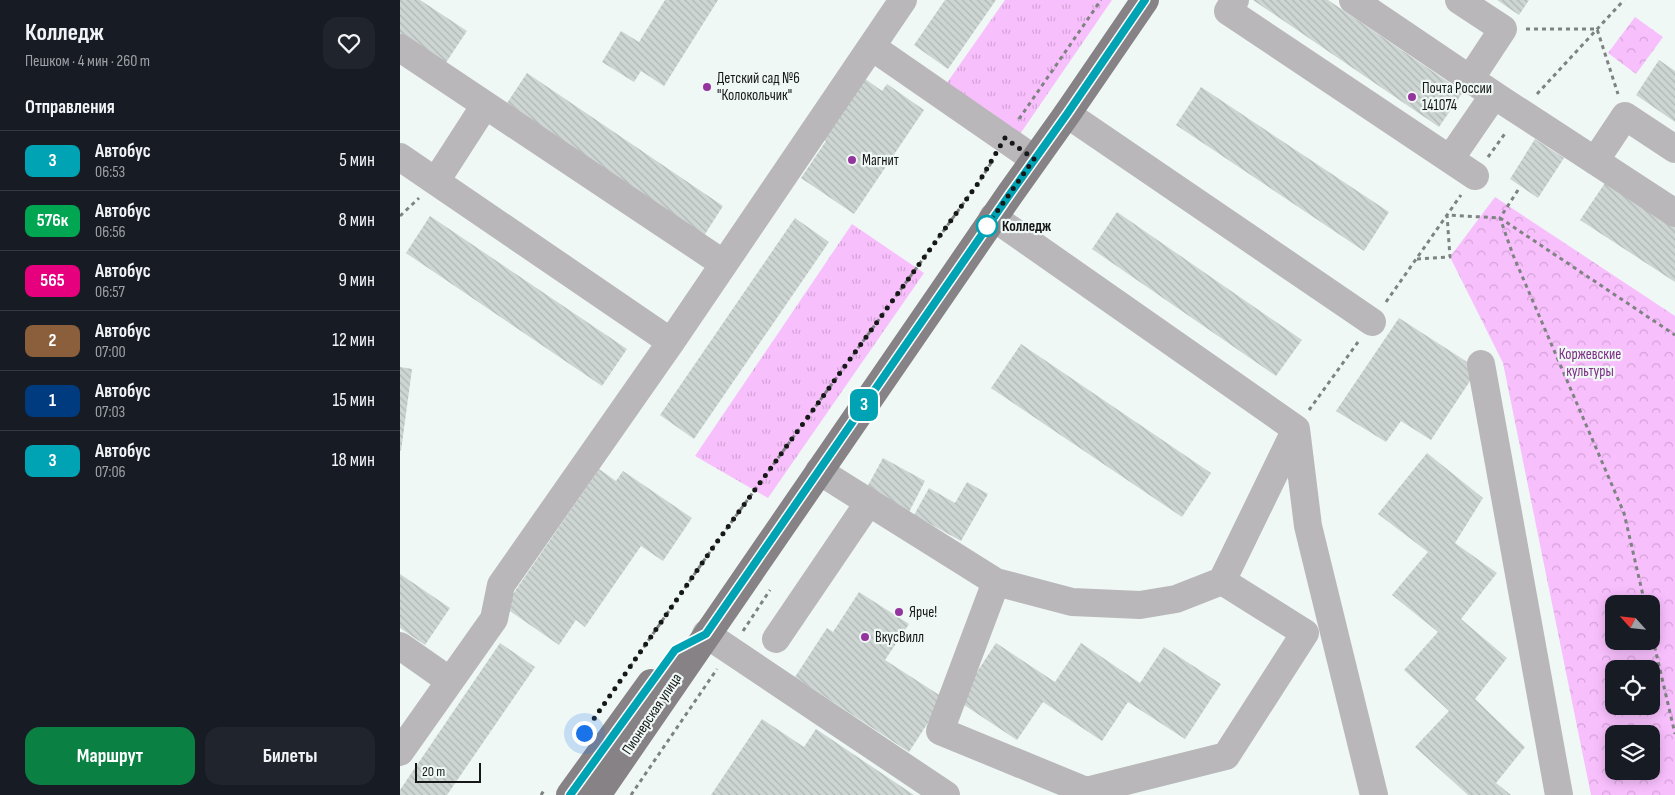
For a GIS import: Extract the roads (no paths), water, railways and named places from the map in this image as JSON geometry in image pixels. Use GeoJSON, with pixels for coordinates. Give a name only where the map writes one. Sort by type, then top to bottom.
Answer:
{"type":"FeatureCollection","features":[{"type":"Feature","properties":{"kind":"main road","name":"Пионерская улица"},"geometry":{"type":"LineString","coordinates":[[597,795],[706,634],[1145,0]]}},
{"type":"Feature","properties":{"kind":"main road","name":"Пионерская улица"},"geometry":{"type":"LineString","coordinates":[[558,791],[675,650],[706,634]]}},
{"type":"Feature","properties":{"kind":"lane"},"geometry":{"type":"LineString","coordinates":[[400,752],[494,619],[501,585],[587,452],[671,342],[903,0]]}},
{"type":"Feature","properties":{"kind":"lane"},"geometry":{"type":"LineString","coordinates":[[1235,0],[1228,10],[1475,176]]}},
{"type":"Feature","properties":{"kind":"lane"},"geometry":{"type":"LineString","coordinates":[[1353,0],[1675,213]]}},
{"type":"Feature","properties":{"kind":"lane"},"geometry":{"type":"LineString","coordinates":[[1459,0],[1503,29],[1470,79]]}},
{"type":"Feature","properties":{"kind":"lane"},"geometry":{"type":"LineString","coordinates":[[872,47],[963,122],[1005,138],[1034,159]]}},
{"type":"Feature","properties":{"kind":"lane"},"geometry":{"type":"LineString","coordinates":[[400,48],[724,264]]}},
{"type":"Feature","properties":{"kind":"lane"},"geometry":{"type":"LineString","coordinates":[[1450,159],[1494,95]]}},
{"type":"Feature","properties":{"kind":"lane"},"geometry":{"type":"LineString","coordinates":[[436,181],[486,105]]}},
{"type":"Feature","properties":{"kind":"lane"},"geometry":{"type":"LineString","coordinates":[[1067,114],[1372,322]]}},
{"type":"Feature","properties":{"kind":"lane"},"geometry":{"type":"LineString","coordinates":[[1594,161],[1625,116],[1675,149]]}},
{"type":"Feature","properties":{"kind":"lane"},"geometry":{"type":"LineString","coordinates":[[400,157],[671,342]]}},
{"type":"Feature","properties":{"kind":"lane"},"geometry":{"type":"LineString","coordinates":[[993,218],[1296,429],[1308,526],[1374,795]]}},
{"type":"Feature","properties":{"kind":"lane"},"geometry":{"type":"LineString","coordinates":[[1481,364],[1559,795]]}},
{"type":"Feature","properties":{"kind":"lane"},"geometry":{"type":"LineString","coordinates":[[819,471],[996,582],[1072,602],[1140,605],[1176,599],[1222,581],[1296,429]]}},
{"type":"Feature","properties":{"kind":"lane"},"geometry":{"type":"LineString","coordinates":[[776,639],[868,502]]}},
{"type":"Feature","properties":{"kind":"lane"},"geometry":{"type":"LineString","coordinates":[[996,582],[940,731],[1086,791],[1226,756],[1305,633],[1222,581]]}},
{"type":"Feature","properties":{"kind":"lane"},"geometry":{"type":"LineString","coordinates":[[706,634],[946,795]]}},
{"type":"Feature","properties":{"kind":"lane"},"geometry":{"type":"LineString","coordinates":[[400,646],[450,681]]}},
{"type":"Feature","properties":{"kind":"place","name":"Детский сад №6 \"Колокольчик\""},"geometry":{"type":"Point","coordinates":[707,87]}},
{"type":"Feature","properties":{"kind":"place","name":"Почта России 141074"},"geometry":{"type":"Point","coordinates":[1412,97]}},
{"type":"Feature","properties":{"kind":"place","name":"Магнит"},"geometry":{"type":"Point","coordinates":[852,160]}},
{"type":"Feature","properties":{"kind":"place","name":"Колледж"},"geometry":{"type":"Point","coordinates":[987,226]}},
{"type":"Feature","properties":{"kind":"place","name":"Ярче!"},"geometry":{"type":"Point","coordinates":[899,612]}},
{"type":"Feature","properties":{"kind":"place","name":"ВкусВилл"},"geometry":{"type":"Point","coordinates":[865,637]}},
{"type":"Feature","properties":{"kind":"park label","name":"Коржевские культуры"},"geometry":{"type":"Point","coordinates":[1590,362]}}]}
